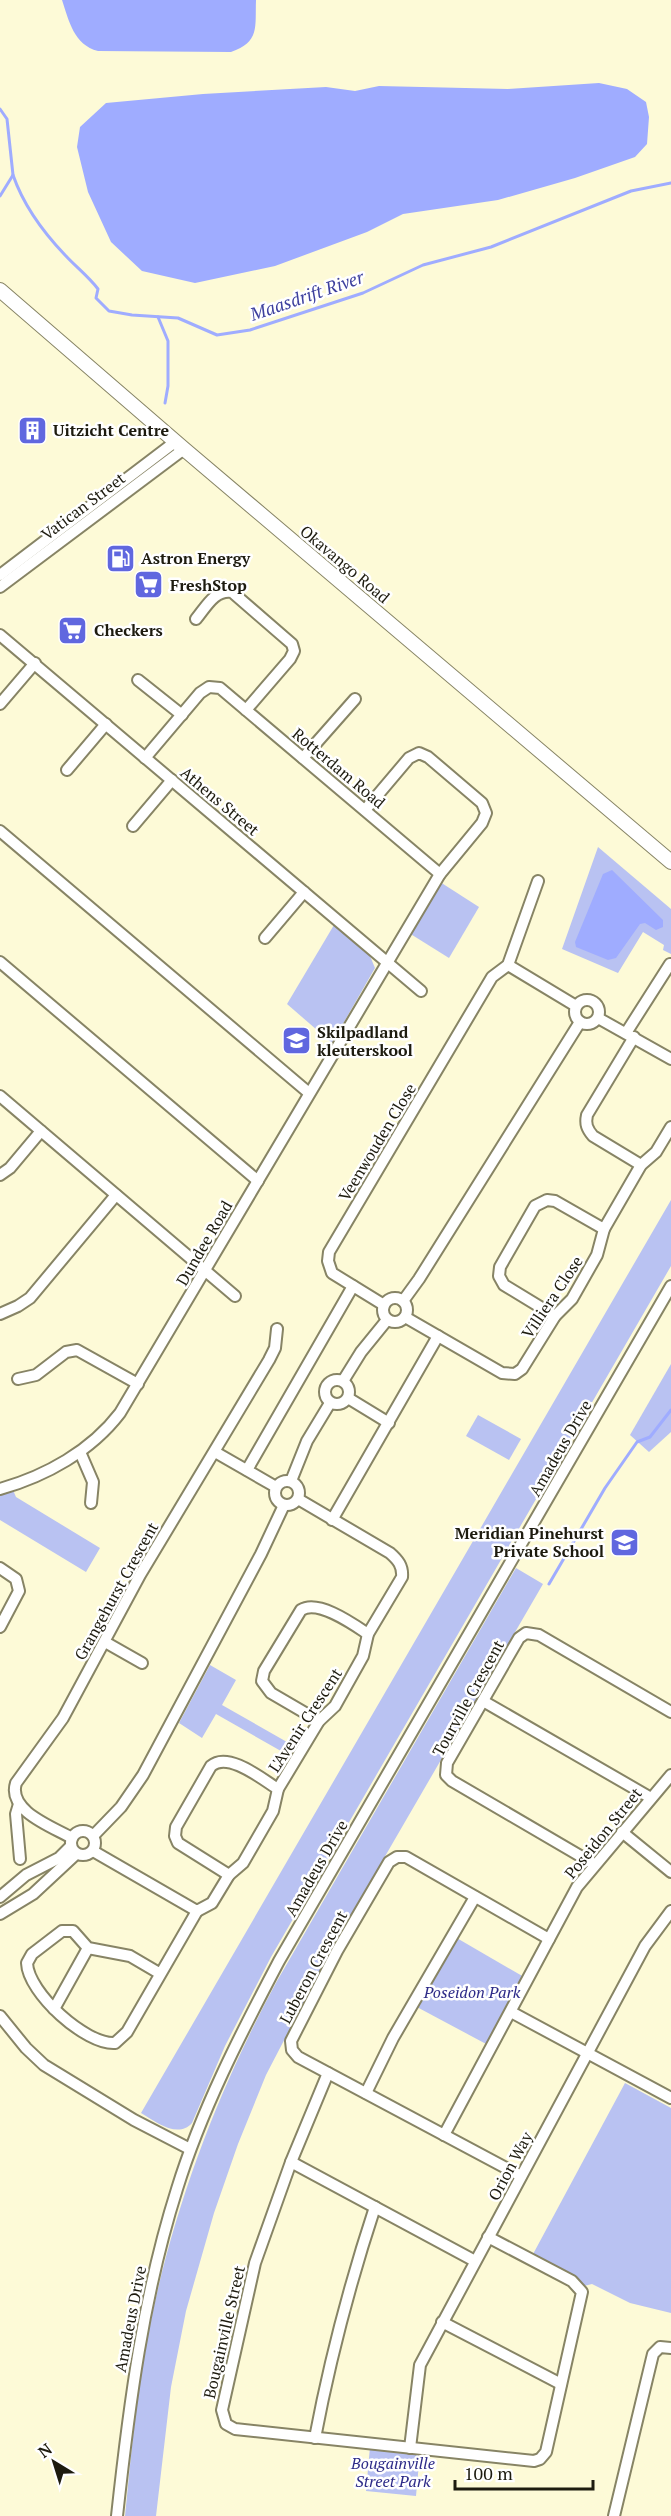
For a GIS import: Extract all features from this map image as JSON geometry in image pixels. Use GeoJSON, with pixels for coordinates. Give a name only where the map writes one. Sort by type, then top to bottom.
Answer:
{"type":"FeatureCollection","features":[{"type":"Feature","properties":{"kind":"main road","name":"Okavango Road"},"geometry":{"type":"LineString","coordinates":[[0,290],[179,445],[671,862]]}},
{"type":"Feature","properties":{"kind":"street","name":"Vatican Street"},"geometry":{"type":"LineString","coordinates":[[0,575],[179,445]]}},
{"type":"Feature","properties":{"kind":"street","name":"Vatican Street"},"geometry":{"type":"LineString","coordinates":[[0,586],[179,445]]}},
{"type":"Feature","properties":{"kind":"street"},"geometry":{"type":"LineString","coordinates":[[196,619],[222,591],[232,592],[292,644],[294,651],[290,659],[246,710]]}},
{"type":"Feature","properties":{"kind":"street","name":"Athens Street"},"geometry":{"type":"LineString","coordinates":[[0,635],[420,991]]}},
{"type":"Feature","properties":{"kind":"street"},"geometry":{"type":"LineString","coordinates":[[1,700],[35,663]]}},
{"type":"Feature","properties":{"kind":"street"},"geometry":{"type":"LineString","coordinates":[[138,680],[182,715]]}},
{"type":"Feature","properties":{"kind":"street","name":"Rotterdam Road"},"geometry":{"type":"LineString","coordinates":[[146,758],[200,693],[213,687],[223,690],[440,874]]}},
{"type":"Feature","properties":{"kind":"street"},"geometry":{"type":"LineString","coordinates":[[303,758],[354,699]]}},
{"type":"Feature","properties":{"kind":"street"},"geometry":{"type":"LineString","coordinates":[[67,770],[106,724]]}},
{"type":"Feature","properties":{"kind":"street"},"geometry":{"type":"LineString","coordinates":[[365,810],[412,756],[419,753],[428,757],[482,803],[486,810],[482,823],[440,874],[387,963]]}},
{"type":"Feature","properties":{"kind":"street"},"geometry":{"type":"LineString","coordinates":[[133,826],[171,780]]}},
{"type":"Feature","properties":{"kind":"street"},"geometry":{"type":"LineString","coordinates":[[0,831],[309,1093]]}},
{"type":"Feature","properties":{"kind":"street","name":"Veenwouden Close"},"geometry":{"type":"LineString","coordinates":[[384,1305],[332,1272],[328,1261],[329,1252],[492,977],[508,965],[538,881]]}},
{"type":"Feature","properties":{"kind":"street"},"geometry":{"type":"LineString","coordinates":[[265,938],[304,892]]}},
{"type":"Feature","properties":{"kind":"street"},"geometry":{"type":"LineString","coordinates":[[0,962],[258,1181]]}},
{"type":"Feature","properties":{"kind":"street","name":"Dundee Road"},"geometry":{"type":"LineString","coordinates":[[0,1489],[59,1464],[80,1452],[113,1422],[138,1384],[387,963]]}},
{"type":"Feature","properties":{"kind":"street"},"geometry":{"type":"LineString","coordinates":[[641,1165],[593,1136],[585,1121],[586,1115],[670,964]]}},
{"type":"Feature","properties":{"kind":"street"},"geometry":{"type":"LineString","coordinates":[[508,965],[576,1006]]}},
{"type":"Feature","properties":{"kind":"street"},"geometry":{"type":"LineString","coordinates":[[582,1000],[592,1000],[599,1008],[598,1018],[590,1024],[580,1022],[575,1014],[576,1006],[582,1000]]}},
{"type":"Feature","properties":{"kind":"street"},"geometry":{"type":"LineString","coordinates":[[598,1018],[671,1059]]}},
{"type":"Feature","properties":{"kind":"street"},"geometry":{"type":"LineString","coordinates":[[403,1301],[580,1022]]}},
{"type":"Feature","properties":{"kind":"street"},"geometry":{"type":"LineString","coordinates":[[0,1096],[235,1296]]}},
{"type":"Feature","properties":{"kind":"street","name":"Villiera Close"},"geometry":{"type":"LineString","coordinates":[[405,1317],[502,1373],[518,1372],[526,1364],[555,1316],[572,1299],[597,1255],[604,1229],[641,1165],[656,1152],[671,1127]]}},
{"type":"Feature","properties":{"kind":"street"},"geometry":{"type":"LineString","coordinates":[[0,1175],[41,1131]]}},
{"type":"Feature","properties":{"kind":"street"},"geometry":{"type":"LineString","coordinates":[[0,1314],[30,1298],[116,1195]]}},
{"type":"Feature","properties":{"kind":"street"},"geometry":{"type":"LineString","coordinates":[[555,1316],[504,1285],[499,1276],[500,1267],[535,1206],[543,1201],[555,1201],[604,1229]]}},
{"type":"Feature","properties":{"kind":"street"},"geometry":{"type":"LineString","coordinates":[[247,1470],[353,1286]]}},
{"type":"Feature","properties":{"kind":"street","name":"Amadeus Drive"},"geometry":{"type":"LineString","coordinates":[[117,2516],[133,2383],[145,2313],[176,2191],[190,2149],[244,2029],[279,1961],[671,1286]]}},
{"type":"Feature","properties":{"kind":"street"},"geometry":{"type":"LineString","coordinates":[[392,1298],[403,1301],[407,1307],[405,1317],[399,1322],[387,1320],[382,1313],[384,1305],[392,1298]]}},
{"type":"Feature","properties":{"kind":"street"},"geometry":{"type":"LineString","coordinates":[[343,1381],[361,1352],[387,1320]]}},
{"type":"Feature","properties":{"kind":"street","name":"Grangehurst Crescent"},"geometry":{"type":"LineString","coordinates":[[20,1858],[16,1814],[19,1804],[14,1794],[16,1784],[63,1718],[205,1464],[215,1452],[269,1360],[275,1348],[277,1329]]}},
{"type":"Feature","properties":{"kind":"street"},"geometry":{"type":"LineString","coordinates":[[332,1520],[438,1336]]}},
{"type":"Feature","properties":{"kind":"street"},"geometry":{"type":"LineString","coordinates":[[18,1380],[36,1375],[66,1352],[74,1350],[84,1352],[138,1384]]}},
{"type":"Feature","properties":{"kind":"street"},"geometry":{"type":"LineString","coordinates":[[332,1381],[343,1381],[349,1388],[348,1398],[340,1404],[330,1403],[325,1394],[326,1386],[332,1381]]}},
{"type":"Feature","properties":{"kind":"street"},"geometry":{"type":"LineString","coordinates":[[348,1398],[389,1423]]}},
{"type":"Feature","properties":{"kind":"street"},"geometry":{"type":"LineString","coordinates":[[291,1481],[307,1441],[330,1403]]}},
{"type":"Feature","properties":{"kind":"street"},"geometry":{"type":"LineString","coordinates":[[80,1452],[93,1482],[91,1503]]}},
{"type":"Feature","properties":{"kind":"street"},"geometry":{"type":"LineString","coordinates":[[215,1452],[276,1488]]}},
{"type":"Feature","properties":{"kind":"street"},"geometry":{"type":"LineString","coordinates":[[284,1481],[291,1481],[299,1490],[298,1499],[290,1505],[284,1505],[276,1498],[276,1488],[284,1481]]}},
{"type":"Feature","properties":{"kind":"street","name":"L'Avenir Crescent"},"geometry":{"type":"LineString","coordinates":[[54,2009],[65,2020],[103,2041],[115,2043],[128,2032],[159,1973],[197,1911],[214,1900],[229,1875],[243,1863],[273,1811],[278,1789],[319,1721],[335,1706],[363,1656],[368,1634],[402,1577],[402,1569],[390,1553],[298,1499]]}},
{"type":"Feature","properties":{"kind":"street"},"geometry":{"type":"LineString","coordinates":[[93,1836],[121,1807],[143,1775],[261,1554],[284,1505]]}},
{"type":"Feature","properties":{"kind":"street"},"geometry":{"type":"LineString","coordinates":[[0,1569],[16,1579],[19,1591],[0,1628]]}},
{"type":"Feature","properties":{"kind":"street"},"geometry":{"type":"LineString","coordinates":[[319,1721],[268,1691],[262,1681],[264,1671],[301,1610],[306,1607],[318,1606],[368,1634]]}},
{"type":"Feature","properties":{"kind":"street","name":"Tourville Crescent"},"geometry":{"type":"LineString","coordinates":[[594,1864],[452,1782],[446,1771],[447,1762],[519,1638],[530,1633],[539,1635],[671,1712]]}},
{"type":"Feature","properties":{"kind":"street"},"geometry":{"type":"LineString","coordinates":[[105,1642],[142,1663]]}},
{"type":"Feature","properties":{"kind":"street"},"geometry":{"type":"LineString","coordinates":[[483,1701],[651,1798]]}},
{"type":"Feature","properties":{"kind":"street"},"geometry":{"type":"LineString","coordinates":[[229,1875],[178,1843],[174,1833],[176,1827],[212,1766],[220,1760],[231,1761],[278,1789]]}},
{"type":"Feature","properties":{"kind":"street","name":"Poseidon Street"},"geometry":{"type":"LineString","coordinates":[[444,2135],[577,1887],[671,1775]]}},
{"type":"Feature","properties":{"kind":"street"},"geometry":{"type":"LineString","coordinates":[[0,1914],[47,1883],[73,1846],[81,1831],[93,1836],[95,1843],[93,1851],[86,1856],[73,1846],[29,1813],[19,1804]]}},
{"type":"Feature","properties":{"kind":"street"},"geometry":{"type":"LineString","coordinates":[[622,1832],[671,1872]]}},
{"type":"Feature","properties":{"kind":"street"},"geometry":{"type":"LineString","coordinates":[[0,1897],[26,1875],[59,1858],[73,1846]]}},
{"type":"Feature","properties":{"kind":"street"},"geometry":{"type":"LineString","coordinates":[[93,1851],[197,1911]]}},
{"type":"Feature","properties":{"kind":"street","name":"Luberon Crescent"},"geometry":{"type":"LineString","coordinates":[[521,2176],[295,2055],[291,2041],[337,1951],[391,1860],[397,1857],[406,1857],[549,1939]]}},
{"type":"Feature","properties":{"kind":"street"},"geometry":{"type":"LineString","coordinates":[[12,1888],[23,1900]]}},
{"type":"Feature","properties":{"kind":"street"},"geometry":{"type":"LineString","coordinates":[[366,2093],[393,2038],[475,1897]]}},
{"type":"Feature","properties":{"kind":"street","name":"Orion Way"},"geometry":{"type":"LineString","coordinates":[[410,2448],[418,2368],[645,1946],[671,1911]]}},
{"type":"Feature","properties":{"kind":"street"},"geometry":{"type":"LineString","coordinates":[[88,1948],[54,2009],[30,1979],[27,1968],[28,1958],[63,1930],[72,1931],[88,1948],[130,1956],[159,1973]]}},
{"type":"Feature","properties":{"kind":"street"},"geometry":{"type":"LineString","coordinates":[[511,2012],[671,2098]]}},
{"type":"Feature","properties":{"kind":"street"},"geometry":{"type":"LineString","coordinates":[[0,2016],[26,2048],[44,2065],[134,2121],[190,2149]]}},
{"type":"Feature","properties":{"kind":"street","name":"Bougainville Street"},"geometry":{"type":"LineString","coordinates":[[328,2073],[291,2162],[255,2263],[222,2415],[226,2424],[235,2429],[534,2461],[540,2459],[546,2452],[561,2384]]}},
{"type":"Feature","properties":{"kind":"street"},"geometry":{"type":"LineString","coordinates":[[291,2162],[475,2261]]}},
{"type":"Feature","properties":{"kind":"street"},"geometry":{"type":"LineString","coordinates":[[315,2438],[330,2361],[349,2287],[375,2207]]}},
{"type":"Feature","properties":{"kind":"street"},"geometry":{"type":"LineString","coordinates":[[442,2322],[561,2384],[581,2301],[580,2287],[488,2237]]}},
{"type":"Feature","properties":{"kind":"street"},"geometry":{"type":"LineString","coordinates":[[614,2516],[653,2354],[660,2347],[671,2348]]}},
{"type":"Feature","properties":{"kind":"green space"},"geometry":{"type":"Polygon","coordinates":[[[598,847],[671,909],[671,954],[663,950],[664,945],[643,932],[618,973],[562,949],[598,847]]]}},
{"type":"Feature","properties":{"kind":"green space"},"geometry":{"type":"Polygon","coordinates":[[[440,882],[479,907],[449,958],[409,933],[440,882]]]}},
{"type":"Feature","properties":{"kind":"green space"},"geometry":{"type":"Polygon","coordinates":[[[334,925],[370,956],[375,968],[332,1043],[287,1004],[334,925]]]}},
{"type":"Feature","properties":{"kind":"green space"},"geometry":{"type":"Polygon","coordinates":[[[671,1200],[671,1266],[271,1957],[225,2046],[192,2123],[186,2128],[174,2129],[153,2121],[141,2113],[671,1200]]]}},
{"type":"Feature","properties":{"kind":"green space"},"geometry":{"type":"Polygon","coordinates":[[[671,1364],[671,1432],[649,1452],[630,1435],[671,1364]]]}},
{"type":"Feature","properties":{"kind":"green space"},"geometry":{"type":"Polygon","coordinates":[[[478,1415],[521,1439],[509,1460],[466,1436],[478,1415]]]}},
{"type":"Feature","properties":{"kind":"green space"},"geometry":{"type":"Polygon","coordinates":[[[13,1490],[16,1497],[100,1548],[86,1572],[0,1520],[0,1494],[13,1490]]]}},
{"type":"Feature","properties":{"kind":"green space"},"geometry":{"type":"Polygon","coordinates":[[[516,1568],[543,1584],[333,1946],[266,2075],[238,2144],[214,2213],[186,2311],[171,2387],[156,2516],[125,2516],[140,2380],[158,2289],[184,2198],[216,2109],[277,1981],[516,1568]]]}},
{"type":"Feature","properties":{"kind":"green space"},"geometry":{"type":"Polygon","coordinates":[[[210,1665],[236,1680],[222,1705],[294,1746],[288,1755],[216,1714],[202,1738],[179,1723],[210,1665]]]}},
{"type":"Feature","properties":{"kind":"green space","name":"Poseidon Park"},"geometry":{"type":"Polygon","coordinates":[[[455,1937],[524,1977],[488,2045],[415,2006],[455,1937]]]}},
{"type":"Feature","properties":{"kind":"green space"},"geometry":{"type":"Polygon","coordinates":[[[625,2083],[671,2108],[671,2313],[630,2303],[592,2284],[584,2286],[577,2279],[532,2256],[625,2083]]]}},
{"type":"Feature","properties":{"kind":"green space","name":"Bougainville Street Park"},"geometry":{"type":"Polygon","coordinates":[[[370,2447],[420,2452],[416,2496],[366,2491],[370,2447]]]}},
{"type":"Feature","properties":{"kind":"water"},"geometry":{"type":"Polygon","coordinates":[[[62,0],[256,0],[255,26],[247,43],[231,52],[98,51],[90,48],[78,38],[70,24],[62,0]]]}},
{"type":"Feature","properties":{"kind":"water"},"geometry":{"type":"Polygon","coordinates":[[[599,83],[627,89],[646,102],[649,117],[647,144],[635,157],[575,178],[498,200],[403,214],[367,232],[275,266],[195,283],[142,271],[111,242],[88,192],[77,147],[80,127],[106,103],[203,94],[326,87],[355,91],[379,86],[508,89],[599,83]]]}},
{"type":"Feature","properties":{"kind":"water"},"geometry":{"type":"Polygon","coordinates":[[[612,870],[663,920],[663,927],[656,930],[645,923],[640,924],[616,958],[608,960],[576,947],[575,942],[603,874],[612,870]]]}},
{"type":"Feature","properties":{"kind":"waterway"},"geometry":{"type":"LineString","coordinates":[[0,109],[7,119],[13,175],[0,196]]}},
{"type":"Feature","properties":{"kind":"waterway","name":"Maasdrift River"},"geometry":{"type":"LineString","coordinates":[[13,175],[22,197],[42,228],[98,289],[96,298],[109,311],[178,318],[217,335],[250,330],[363,293],[423,265],[491,247],[631,191],[671,183]]}},
{"type":"Feature","properties":{"kind":"waterway"},"geometry":{"type":"LineString","coordinates":[[158,317],[168,341],[168,386],[165,403]]}},
{"type":"Feature","properties":{"kind":"waterway"},"geometry":{"type":"LineString","coordinates":[[549,1584],[605,1488],[637,1442],[650,1437],[671,1410]]}},
{"type":"Feature","properties":{"kind":"place","name":"Uitzicht Centre"},"geometry":{"type":"Point","coordinates":[32,430]}},
{"type":"Feature","properties":{"kind":"place","name":"Astron Energy"},"geometry":{"type":"Point","coordinates":[120,558]}},
{"type":"Feature","properties":{"kind":"place","name":"FreshStop"},"geometry":{"type":"Point","coordinates":[149,585]}},
{"type":"Feature","properties":{"kind":"place","name":"Checkers"},"geometry":{"type":"Point","coordinates":[73,630]}},
{"type":"Feature","properties":{"kind":"place","name":"Skilpadland kleuterskool"},"geometry":{"type":"Point","coordinates":[296,1041]}},
{"type":"Feature","properties":{"kind":"place","name":"Meridian Pinehurst Private School"},"geometry":{"type":"Point","coordinates":[625,1542]}}]}
